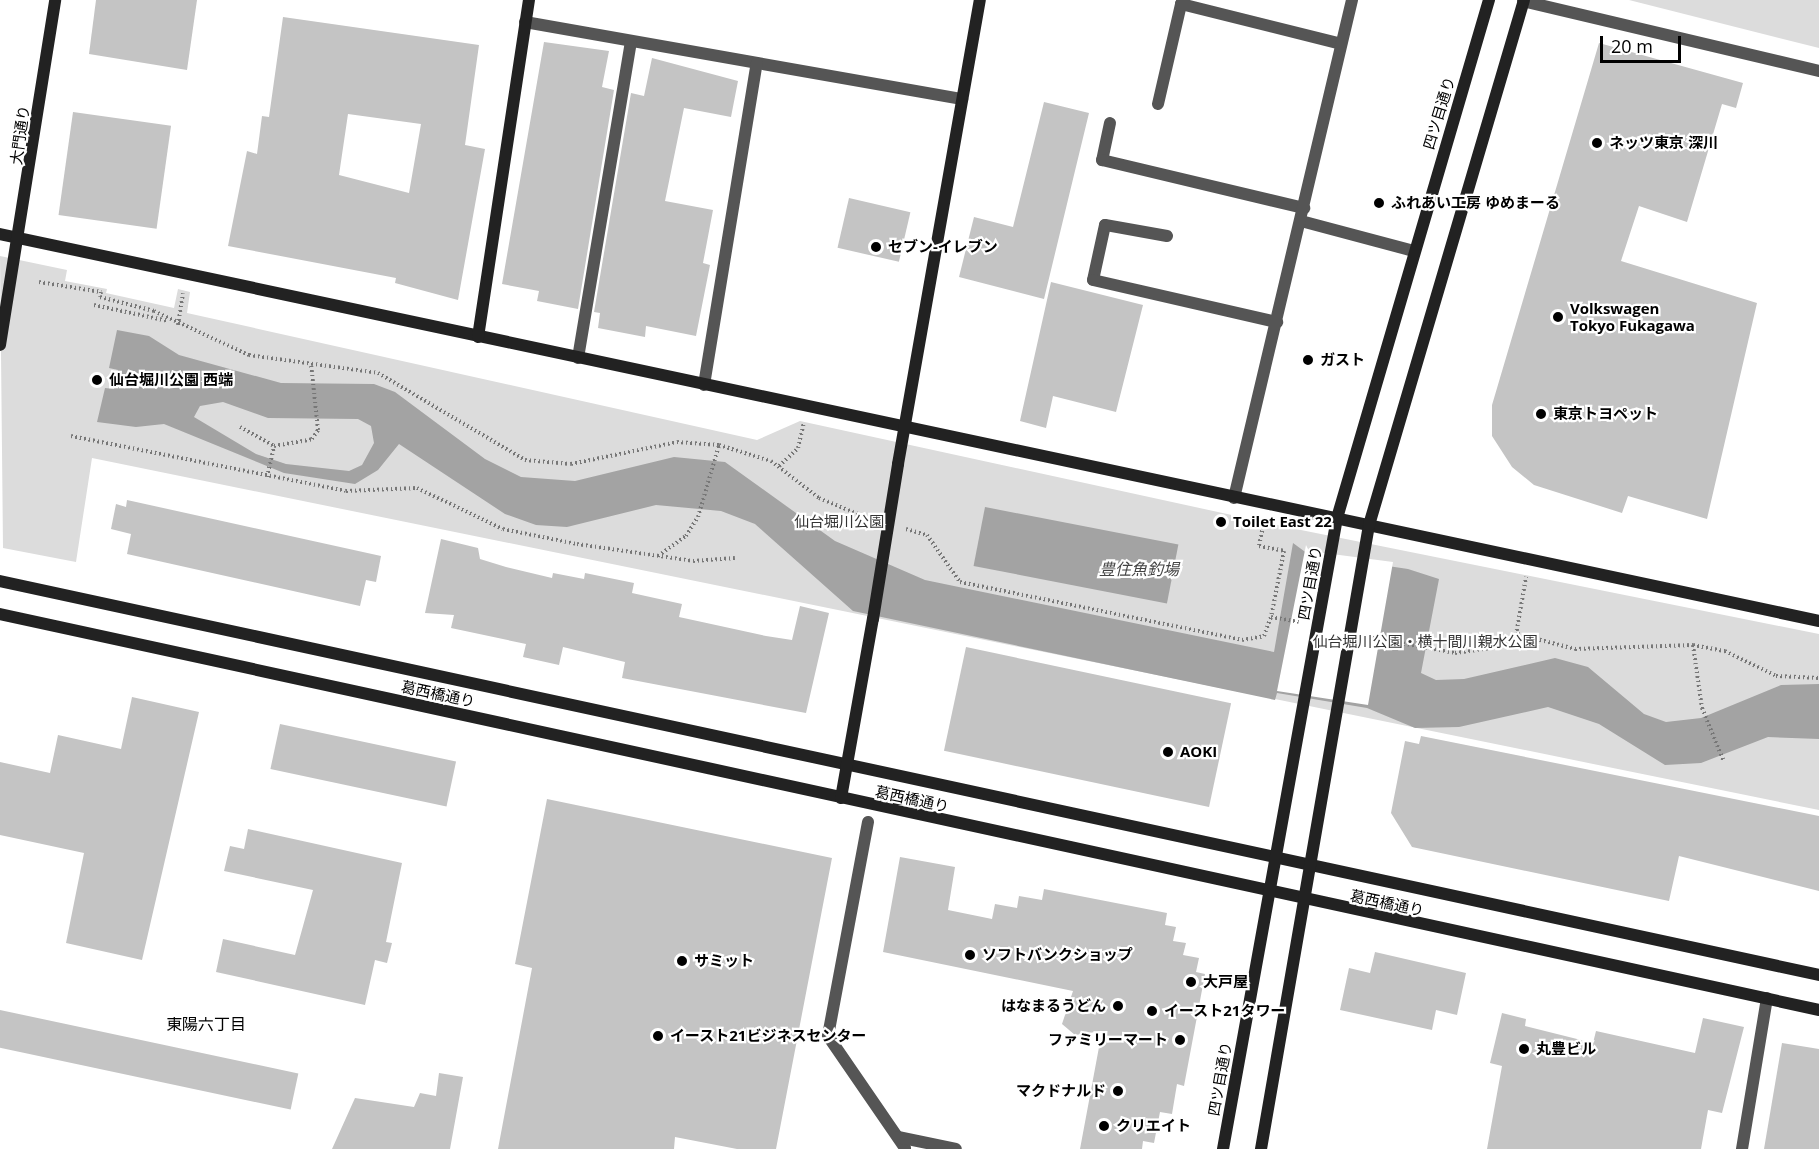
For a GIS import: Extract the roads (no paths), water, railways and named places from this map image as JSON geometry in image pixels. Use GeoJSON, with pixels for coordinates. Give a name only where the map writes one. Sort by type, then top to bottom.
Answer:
{"type":"FeatureCollection","features":[{"type":"Feature","properties":{"kind":"main road","name":"大門通り"},"geometry":{"type":"LineString","coordinates":[[0,345],[21,238],[55,0]]}},
{"type":"Feature","properties":{"kind":"main road"},"geometry":{"type":"LineString","coordinates":[[478,337],[529,0]]}},
{"type":"Feature","properties":{"kind":"main road"},"geometry":{"type":"LineString","coordinates":[[840,798],[848,763],[903,429],[980,0]]}},
{"type":"Feature","properties":{"kind":"main road","name":"四ツ目通り"},"geometry":{"type":"LineString","coordinates":[[1223,1149],[1337,518],[1489,0]]}},
{"type":"Feature","properties":{"kind":"main road"},"geometry":{"type":"LineString","coordinates":[[1261,1149],[1313,863],[1370,525],[1523,1]]}},
{"type":"Feature","properties":{"kind":"main road"},"geometry":{"type":"LineString","coordinates":[[0,234],[903,429],[1337,518],[1819,621]]}},
{"type":"Feature","properties":{"kind":"main road","name":"葛西橋通り"},"geometry":{"type":"LineString","coordinates":[[0,581],[1313,863],[1819,975]]}},
{"type":"Feature","properties":{"kind":"main road","name":"葛西橋通り"},"geometry":{"type":"LineString","coordinates":[[0,614],[1269,893],[1819,1010]]}},
{"type":"Feature","properties":{"kind":"street"},"geometry":{"type":"LineString","coordinates":[[1234,498],[1352,0]]}},
{"type":"Feature","properties":{"kind":"street"},"geometry":{"type":"LineString","coordinates":[[1523,1],[1819,71]]}},
{"type":"Feature","properties":{"kind":"street"},"geometry":{"type":"LineString","coordinates":[[1158,104],[1181,4],[1341,44]]}},
{"type":"Feature","properties":{"kind":"street"},"geometry":{"type":"LineString","coordinates":[[525,22],[962,99]]}},
{"type":"Feature","properties":{"kind":"street"},"geometry":{"type":"LineString","coordinates":[[578,358],[631,41]]}},
{"type":"Feature","properties":{"kind":"street"},"geometry":{"type":"LineString","coordinates":[[704,385],[757,63]]}},
{"type":"Feature","properties":{"kind":"street"},"geometry":{"type":"LineString","coordinates":[[1110,123],[1102,160],[1304,208]]}},
{"type":"Feature","properties":{"kind":"street"},"geometry":{"type":"LineString","coordinates":[[1301,221],[1414,250]]}},
{"type":"Feature","properties":{"kind":"street"},"geometry":{"type":"LineString","coordinates":[[1167,236],[1105,225],[1093,280],[1277,322]]}},
{"type":"Feature","properties":{"kind":"street"},"geometry":{"type":"LineString","coordinates":[[868,822],[828,1036],[902,1143],[956,1149]]}},
{"type":"Feature","properties":{"kind":"street"},"geometry":{"type":"LineString","coordinates":[[1742,1149],[1767,998]]}},
{"type":"Feature","properties":{"kind":"water"},"geometry":{"type":"Polygon","coordinates":[[[117,330],[149,336],[179,355],[281,383],[374,384],[395,392],[485,459],[521,477],[575,481],[674,457],[725,462],[835,541],[925,580],[1274,652],[1293,543],[1308,554],[1408,569],[1439,579],[1421,673],[1436,680],[1464,679],[1555,658],[1588,667],[1644,714],[1666,722],[1701,718],[1781,685],[1819,684],[1819,739],[1768,737],[1701,763],[1665,765],[1599,724],[1548,707],[1459,727],[1415,728],[1367,708],[1277,693],[1275,700],[853,611],[755,524],[721,511],[656,505],[567,527],[536,525],[505,514],[399,444],[378,470],[355,484],[284,473],[164,424],[136,427],[97,422],[105,388],[114,389],[118,370],[109,368],[117,330]],[[223,402],[200,406],[194,417],[256,454],[286,464],[349,471],[362,465],[374,443],[371,426],[358,419],[268,418],[223,402]]]}},
{"type":"Feature","properties":{"kind":"water","name":"豊住魚釣場"},"geometry":{"type":"Polygon","coordinates":[[[985,507],[1178,545],[1167,603],[974,566],[985,507]]]}},
{"type":"Feature","properties":{"kind":"place","name":"ネッツ東京 深川"},"geometry":{"type":"Point","coordinates":[1597,143]}},
{"type":"Feature","properties":{"kind":"place","name":"ふれあい工房 ゆめまーる"},"geometry":{"type":"Point","coordinates":[1379,203]}},
{"type":"Feature","properties":{"kind":"place","name":"セブン-イレブン"},"geometry":{"type":"Point","coordinates":[876,247]}},
{"type":"Feature","properties":{"kind":"place","name":"Volkswagen Tokyo Fukagawa"},"geometry":{"type":"Point","coordinates":[1558,317]}},
{"type":"Feature","properties":{"kind":"place","name":"ガスト"},"geometry":{"type":"Point","coordinates":[1308,360]}},
{"type":"Feature","properties":{"kind":"place","name":"仙台堀川公園 西端"},"geometry":{"type":"Point","coordinates":[97,380]}},
{"type":"Feature","properties":{"kind":"place","name":"東京トヨペット"},"geometry":{"type":"Point","coordinates":[1541,414]}},
{"type":"Feature","properties":{"kind":"place","name":"Toilet East 22"},"geometry":{"type":"Point","coordinates":[1221,522]}},
{"type":"Feature","properties":{"kind":"place","name":"AOKI"},"geometry":{"type":"Point","coordinates":[1168,752]}},
{"type":"Feature","properties":{"kind":"place","name":"ソフトバンクショップ"},"geometry":{"type":"Point","coordinates":[970,955]}},
{"type":"Feature","properties":{"kind":"place","name":"サミット"},"geometry":{"type":"Point","coordinates":[682,961]}},
{"type":"Feature","properties":{"kind":"place","name":"大戸屋"},"geometry":{"type":"Point","coordinates":[1191,982]}},
{"type":"Feature","properties":{"kind":"place","name":"はなまるうどん"},"geometry":{"type":"Point","coordinates":[1118,1006]}},
{"type":"Feature","properties":{"kind":"place","name":"イースト21タワー"},"geometry":{"type":"Point","coordinates":[1152,1011]}},
{"type":"Feature","properties":{"kind":"place","name":"イースト21ビジネスセンター"},"geometry":{"type":"Point","coordinates":[658,1036]}},
{"type":"Feature","properties":{"kind":"place","name":"ファミリーマート"},"geometry":{"type":"Point","coordinates":[1180,1040]}},
{"type":"Feature","properties":{"kind":"place","name":"丸豊ビル"},"geometry":{"type":"Point","coordinates":[1524,1049]}},
{"type":"Feature","properties":{"kind":"place","name":"マクドナルド"},"geometry":{"type":"Point","coordinates":[1118,1091]}},
{"type":"Feature","properties":{"kind":"place","name":"クリエイト"},"geometry":{"type":"Point","coordinates":[1104,1126]}},
{"type":"Feature","properties":{"kind":"district","name":"東陽六丁目"},"geometry":{"type":"Point","coordinates":[206,1024]}},
{"type":"Feature","properties":{"kind":"park label","name":"仙台堀川公園"},"geometry":{"type":"Point","coordinates":[839,522]}},
{"type":"Feature","properties":{"kind":"park label","name":"仙台堀川公園・横十間川親水公園"},"geometry":{"type":"Point","coordinates":[1425,642]}}]}
